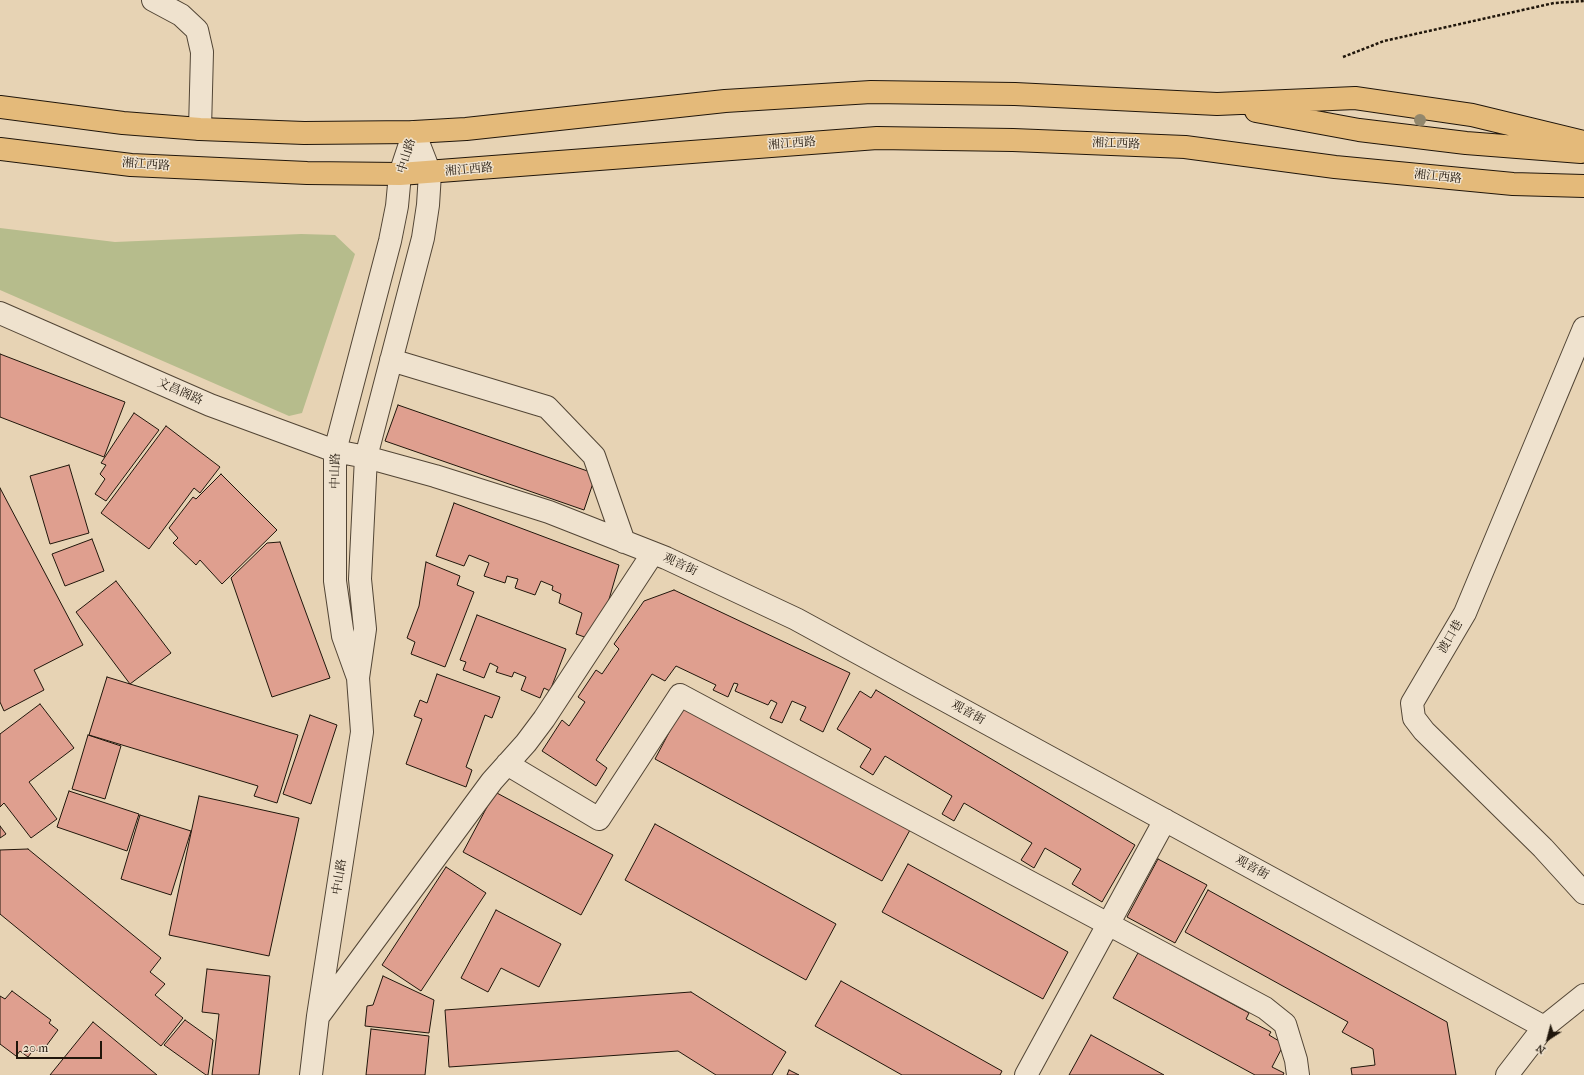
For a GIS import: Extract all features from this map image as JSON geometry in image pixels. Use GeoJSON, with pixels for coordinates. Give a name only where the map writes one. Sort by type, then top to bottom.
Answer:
{"type":"FeatureCollection","features":[{"type":"Feature","properties":{"kind":"main road"},"geometry":{"type":"LineString","coordinates":[[0,108],[122,123],[200,129],[304,134],[414,132],[466,129],[725,101],[871,92],[1016,94],[1217,104],[1355,98],[1472,115],[1584,142]]}},
{"type":"Feature","properties":{"kind":"main road"},"geometry":{"type":"LineString","coordinates":[[1217,104],[1358,130],[1466,143],[1584,152]]}},
{"type":"Feature","properties":{"kind":"main road","name":"湘江西路"},"geometry":{"type":"LineString","coordinates":[[0,149],[131,165],[307,174],[400,174],[430,173],[877,138],[1013,140],[1185,147],[1335,167],[1497,183],[1584,186]]}},
{"type":"Feature","properties":{"kind":"street"},"geometry":{"type":"LineString","coordinates":[[153,0],[181,15],[197,30],[202,52],[200,129]]}},
{"type":"Feature","properties":{"kind":"street","name":"中山路"},"geometry":{"type":"LineString","coordinates":[[311,1075],[318,1016],[362,732],[358,678],[365,629],[360,579],[366,456],[423,238],[428,206],[430,173],[414,132]]}},
{"type":"Feature","properties":{"kind":"street","name":"中山路"},"geometry":{"type":"LineString","coordinates":[[358,678],[343,636],[336,581],[335,451],[390,241],[397,206],[400,174],[414,132]]}},
{"type":"Feature","properties":{"kind":"street","name":"文昌阁路"},"geometry":{"type":"LineString","coordinates":[[0,312],[210,405],[335,451],[366,456]]}},
{"type":"Feature","properties":{"kind":"street","name":"渡口巷"},"geometry":{"type":"LineString","coordinates":[[1584,328],[1465,613],[1412,703],[1414,718],[1424,731],[1543,848],[1584,893]]}},
{"type":"Feature","properties":{"kind":"street"},"geometry":{"type":"LineString","coordinates":[[391,360],[547,407],[594,456],[624,542]]}},
{"type":"Feature","properties":{"kind":"street","name":"观音街"},"geometry":{"type":"LineString","coordinates":[[366,456],[549,512],[653,553],[796,619],[1544,1027]]}},
{"type":"Feature","properties":{"kind":"street"},"geometry":{"type":"LineString","coordinates":[[318,1016],[492,781],[526,743],[544,720],[653,553]]}},
{"type":"Feature","properties":{"kind":"street"},"geometry":{"type":"LineString","coordinates":[[507,764],[599,818],[680,695],[1265,1008],[1285,1024],[1296,1060],[1298,1075]]}},
{"type":"Feature","properties":{"kind":"street"},"geometry":{"type":"LineString","coordinates":[[1026,1075],[1165,820]]}},
{"type":"Feature","properties":{"kind":"street"},"geometry":{"type":"LineString","coordinates":[[1507,1075],[1544,1027],[1584,995]]}},
{"type":"Feature","properties":{"kind":"path"},"geometry":{"type":"LineString","coordinates":[[1343,57],[1384,41],[1554,3],[1584,1]]}},
{"type":"Feature","properties":{"kind":"green space"},"geometry":{"type":"Polygon","coordinates":[[[0,228],[115,242],[301,234],[335,235],[355,254],[302,413],[289,416],[0,290],[0,228]]]}},
{"type":"Feature","properties":{"kind":"building"},"geometry":{"type":"Polygon","coordinates":[[[0,354],[125,402],[104,457],[0,417],[0,354]]]}},
{"type":"Feature","properties":{"kind":"building"},"geometry":{"type":"Polygon","coordinates":[[[398,405],[596,474],[584,510],[385,441],[398,405]]]}},
{"type":"Feature","properties":{"kind":"building"},"geometry":{"type":"Polygon","coordinates":[[[134,413],[159,430],[106,501],[95,494],[105,479],[100,474],[106,465],[101,463],[134,413]]]}},
{"type":"Feature","properties":{"kind":"building"},"geometry":{"type":"Polygon","coordinates":[[[166,426],[220,467],[200,493],[194,488],[149,549],[101,513],[166,426]]]}},
{"type":"Feature","properties":{"kind":"building"},"geometry":{"type":"Polygon","coordinates":[[[69,465],[89,533],[50,544],[30,476],[69,465]]]}},
{"type":"Feature","properties":{"kind":"building"},"geometry":{"type":"Polygon","coordinates":[[[221,474],[277,530],[222,584],[200,560],[196,565],[173,543],[178,538],[169,528],[193,497],[196,499],[221,474]]]}},
{"type":"Feature","properties":{"kind":"building"},"geometry":{"type":"Polygon","coordinates":[[[0,488],[83,645],[34,670],[44,690],[4,711],[0,702],[0,488]]]}},
{"type":"Feature","properties":{"kind":"building"},"geometry":{"type":"Polygon","coordinates":[[[454,503],[619,565],[603,620],[590,639],[576,634],[582,613],[559,603],[561,594],[552,590],[553,586],[541,581],[535,595],[515,588],[518,579],[507,576],[505,583],[484,576],[489,563],[469,555],[464,566],[436,556],[454,503]]]}},
{"type":"Feature","properties":{"kind":"building"},"geometry":{"type":"Polygon","coordinates":[[[92,539],[104,571],[65,586],[52,554],[92,539]]]}},
{"type":"Feature","properties":{"kind":"building"},"geometry":{"type":"Polygon","coordinates":[[[280,542],[330,678],[272,697],[231,578],[267,543],[280,542]]]}},
{"type":"Feature","properties":{"kind":"building"},"geometry":{"type":"Polygon","coordinates":[[[426,562],[460,576],[457,585],[474,592],[445,667],[411,654],[415,642],[407,638],[419,606],[426,562]]]}},
{"type":"Feature","properties":{"kind":"building"},"geometry":{"type":"Polygon","coordinates":[[[116,581],[171,653],[130,684],[76,612],[116,581]]]}},
{"type":"Feature","properties":{"kind":"building"},"geometry":{"type":"Polygon","coordinates":[[[674,590],[850,673],[823,732],[800,720],[806,707],[792,701],[782,723],[770,718],[777,703],[771,700],[768,705],[735,691],[738,684],[734,683],[728,697],[713,690],[716,685],[676,666],[665,681],[652,674],[596,760],[607,768],[596,786],[542,751],[562,720],[569,726],[585,702],[578,697],[596,670],[602,674],[619,649],[614,644],[644,601],[674,590]]]}},
{"type":"Feature","properties":{"kind":"building"},"geometry":{"type":"Polygon","coordinates":[[[477,615],[566,649],[550,691],[544,688],[540,698],[521,690],[526,677],[514,672],[512,677],[496,672],[498,667],[490,663],[484,678],[463,670],[466,662],[460,660],[477,615]]]}},
{"type":"Feature","properties":{"kind":"building"},"geometry":{"type":"Polygon","coordinates":[[[437,674],[500,697],[492,718],[485,715],[466,767],[472,770],[466,787],[406,764],[422,719],[414,716],[420,700],[427,703],[437,674]]]}},
{"type":"Feature","properties":{"kind":"building"},"geometry":{"type":"Polygon","coordinates":[[[107,677],[298,735],[277,803],[254,796],[258,786],[89,735],[107,677]]]}},
{"type":"Feature","properties":{"kind":"building"},"geometry":{"type":"Polygon","coordinates":[[[876,690],[1135,845],[1102,902],[1072,884],[1081,869],[1045,848],[1034,868],[1021,860],[1032,843],[964,803],[954,821],[942,814],[952,796],[885,756],[873,775],[860,767],[871,749],[837,729],[860,691],[871,698],[876,690]]]}},
{"type":"Feature","properties":{"kind":"building"},"geometry":{"type":"Polygon","coordinates":[[[40,704],[74,748],[29,782],[57,819],[31,838],[4,803],[0,807],[0,734],[40,704]]]}},
{"type":"Feature","properties":{"kind":"building"},"geometry":{"type":"Polygon","coordinates":[[[682,708],[910,830],[882,881],[655,759],[682,708]]]}},
{"type":"Feature","properties":{"kind":"building"},"geometry":{"type":"Polygon","coordinates":[[[310,715],[337,725],[311,804],[283,794],[310,715]]]}},
{"type":"Feature","properties":{"kind":"building"},"geometry":{"type":"Polygon","coordinates":[[[88,735],[121,746],[105,799],[72,789],[88,735]]]}},
{"type":"Feature","properties":{"kind":"building"},"geometry":{"type":"Polygon","coordinates":[[[69,791],[139,814],[127,851],[57,827],[69,791]]]}},
{"type":"Feature","properties":{"kind":"building"},"geometry":{"type":"Polygon","coordinates":[[[495,792],[613,855],[581,915],[463,852],[495,792]]]}},
{"type":"Feature","properties":{"kind":"building"},"geometry":{"type":"Polygon","coordinates":[[[199,796],[299,818],[269,956],[169,935],[199,796]]]}},
{"type":"Feature","properties":{"kind":"building"},"geometry":{"type":"Polygon","coordinates":[[[140,815],[191,831],[171,895],[121,879],[140,815]]]}},
{"type":"Feature","properties":{"kind":"building"},"geometry":{"type":"Polygon","coordinates":[[[655,824],[836,924],[806,980],[625,880],[655,824]]]}},
{"type":"Feature","properties":{"kind":"building"},"geometry":{"type":"Polygon","coordinates":[[[0,826],[6,834],[0,838],[0,826]]]}},
{"type":"Feature","properties":{"kind":"building"},"geometry":{"type":"Polygon","coordinates":[[[28,849],[161,958],[150,972],[165,984],[155,995],[183,1018],[161,1046],[0,914],[0,850],[28,849]]]}},
{"type":"Feature","properties":{"kind":"building"},"geometry":{"type":"Polygon","coordinates":[[[1158,859],[1207,885],[1175,943],[1127,917],[1158,859]]]}},
{"type":"Feature","properties":{"kind":"building"},"geometry":{"type":"Polygon","coordinates":[[[908,864],[1068,952],[1043,999],[882,912],[908,864]]]}},
{"type":"Feature","properties":{"kind":"building"},"geometry":{"type":"Polygon","coordinates":[[[446,867],[486,893],[421,991],[382,965],[446,867]]]}},
{"type":"Feature","properties":{"kind":"building"},"geometry":{"type":"Polygon","coordinates":[[[1208,890],[1447,1022],[1456,1075],[1352,1075],[1351,1068],[1375,1065],[1373,1049],[1342,1032],[1348,1022],[1185,932],[1208,890]]]}},
{"type":"Feature","properties":{"kind":"building"},"geometry":{"type":"Polygon","coordinates":[[[496,910],[561,944],[539,987],[501,968],[488,992],[461,978],[496,910]]]}},
{"type":"Feature","properties":{"kind":"building"},"geometry":{"type":"Polygon","coordinates":[[[1138,953],[1249,1013],[1246,1019],[1271,1032],[1269,1035],[1284,1044],[1272,1067],[1284,1073],[1283,1075],[1255,1075],[1113,998],[1138,953]]]}},
{"type":"Feature","properties":{"kind":"building"},"geometry":{"type":"Polygon","coordinates":[[[207,969],[270,976],[259,1075],[212,1075],[219,1014],[202,1012],[207,969]]]}},
{"type":"Feature","properties":{"kind":"building"},"geometry":{"type":"Polygon","coordinates":[[[383,976],[434,1000],[429,1033],[365,1026],[367,1006],[373,1005],[383,976]]]}},
{"type":"Feature","properties":{"kind":"building"},"geometry":{"type":"Polygon","coordinates":[[[841,981],[1002,1071],[1000,1075],[902,1075],[815,1026],[841,981]]]}},
{"type":"Feature","properties":{"kind":"building"},"geometry":{"type":"Polygon","coordinates":[[[12,991],[51,1020],[49,1023],[58,1030],[41,1053],[34,1049],[28,1057],[20,1051],[16,1056],[0,1044],[0,996],[5,999],[12,991]]]}},
{"type":"Feature","properties":{"kind":"building"},"geometry":{"type":"Polygon","coordinates":[[[691,992],[786,1052],[772,1075],[716,1075],[678,1051],[449,1067],[445,1010],[691,992]]]}},
{"type":"Feature","properties":{"kind":"building"},"geometry":{"type":"Polygon","coordinates":[[[185,1020],[213,1040],[208,1075],[164,1045],[185,1020]]]}},
{"type":"Feature","properties":{"kind":"building"},"geometry":{"type":"Polygon","coordinates":[[[93,1022],[157,1075],[50,1075],[93,1022]]]}},
{"type":"Feature","properties":{"kind":"building"},"geometry":{"type":"Polygon","coordinates":[[[371,1029],[429,1036],[425,1075],[366,1075],[371,1029]]]}},
{"type":"Feature","properties":{"kind":"building"},"geometry":{"type":"Polygon","coordinates":[[[1091,1035],[1164,1075],[1069,1075],[1091,1035]]]}},
{"type":"Feature","properties":{"kind":"building"},"geometry":{"type":"Polygon","coordinates":[[[789,1070],[799,1075],[787,1075],[789,1070]]]}}]}
